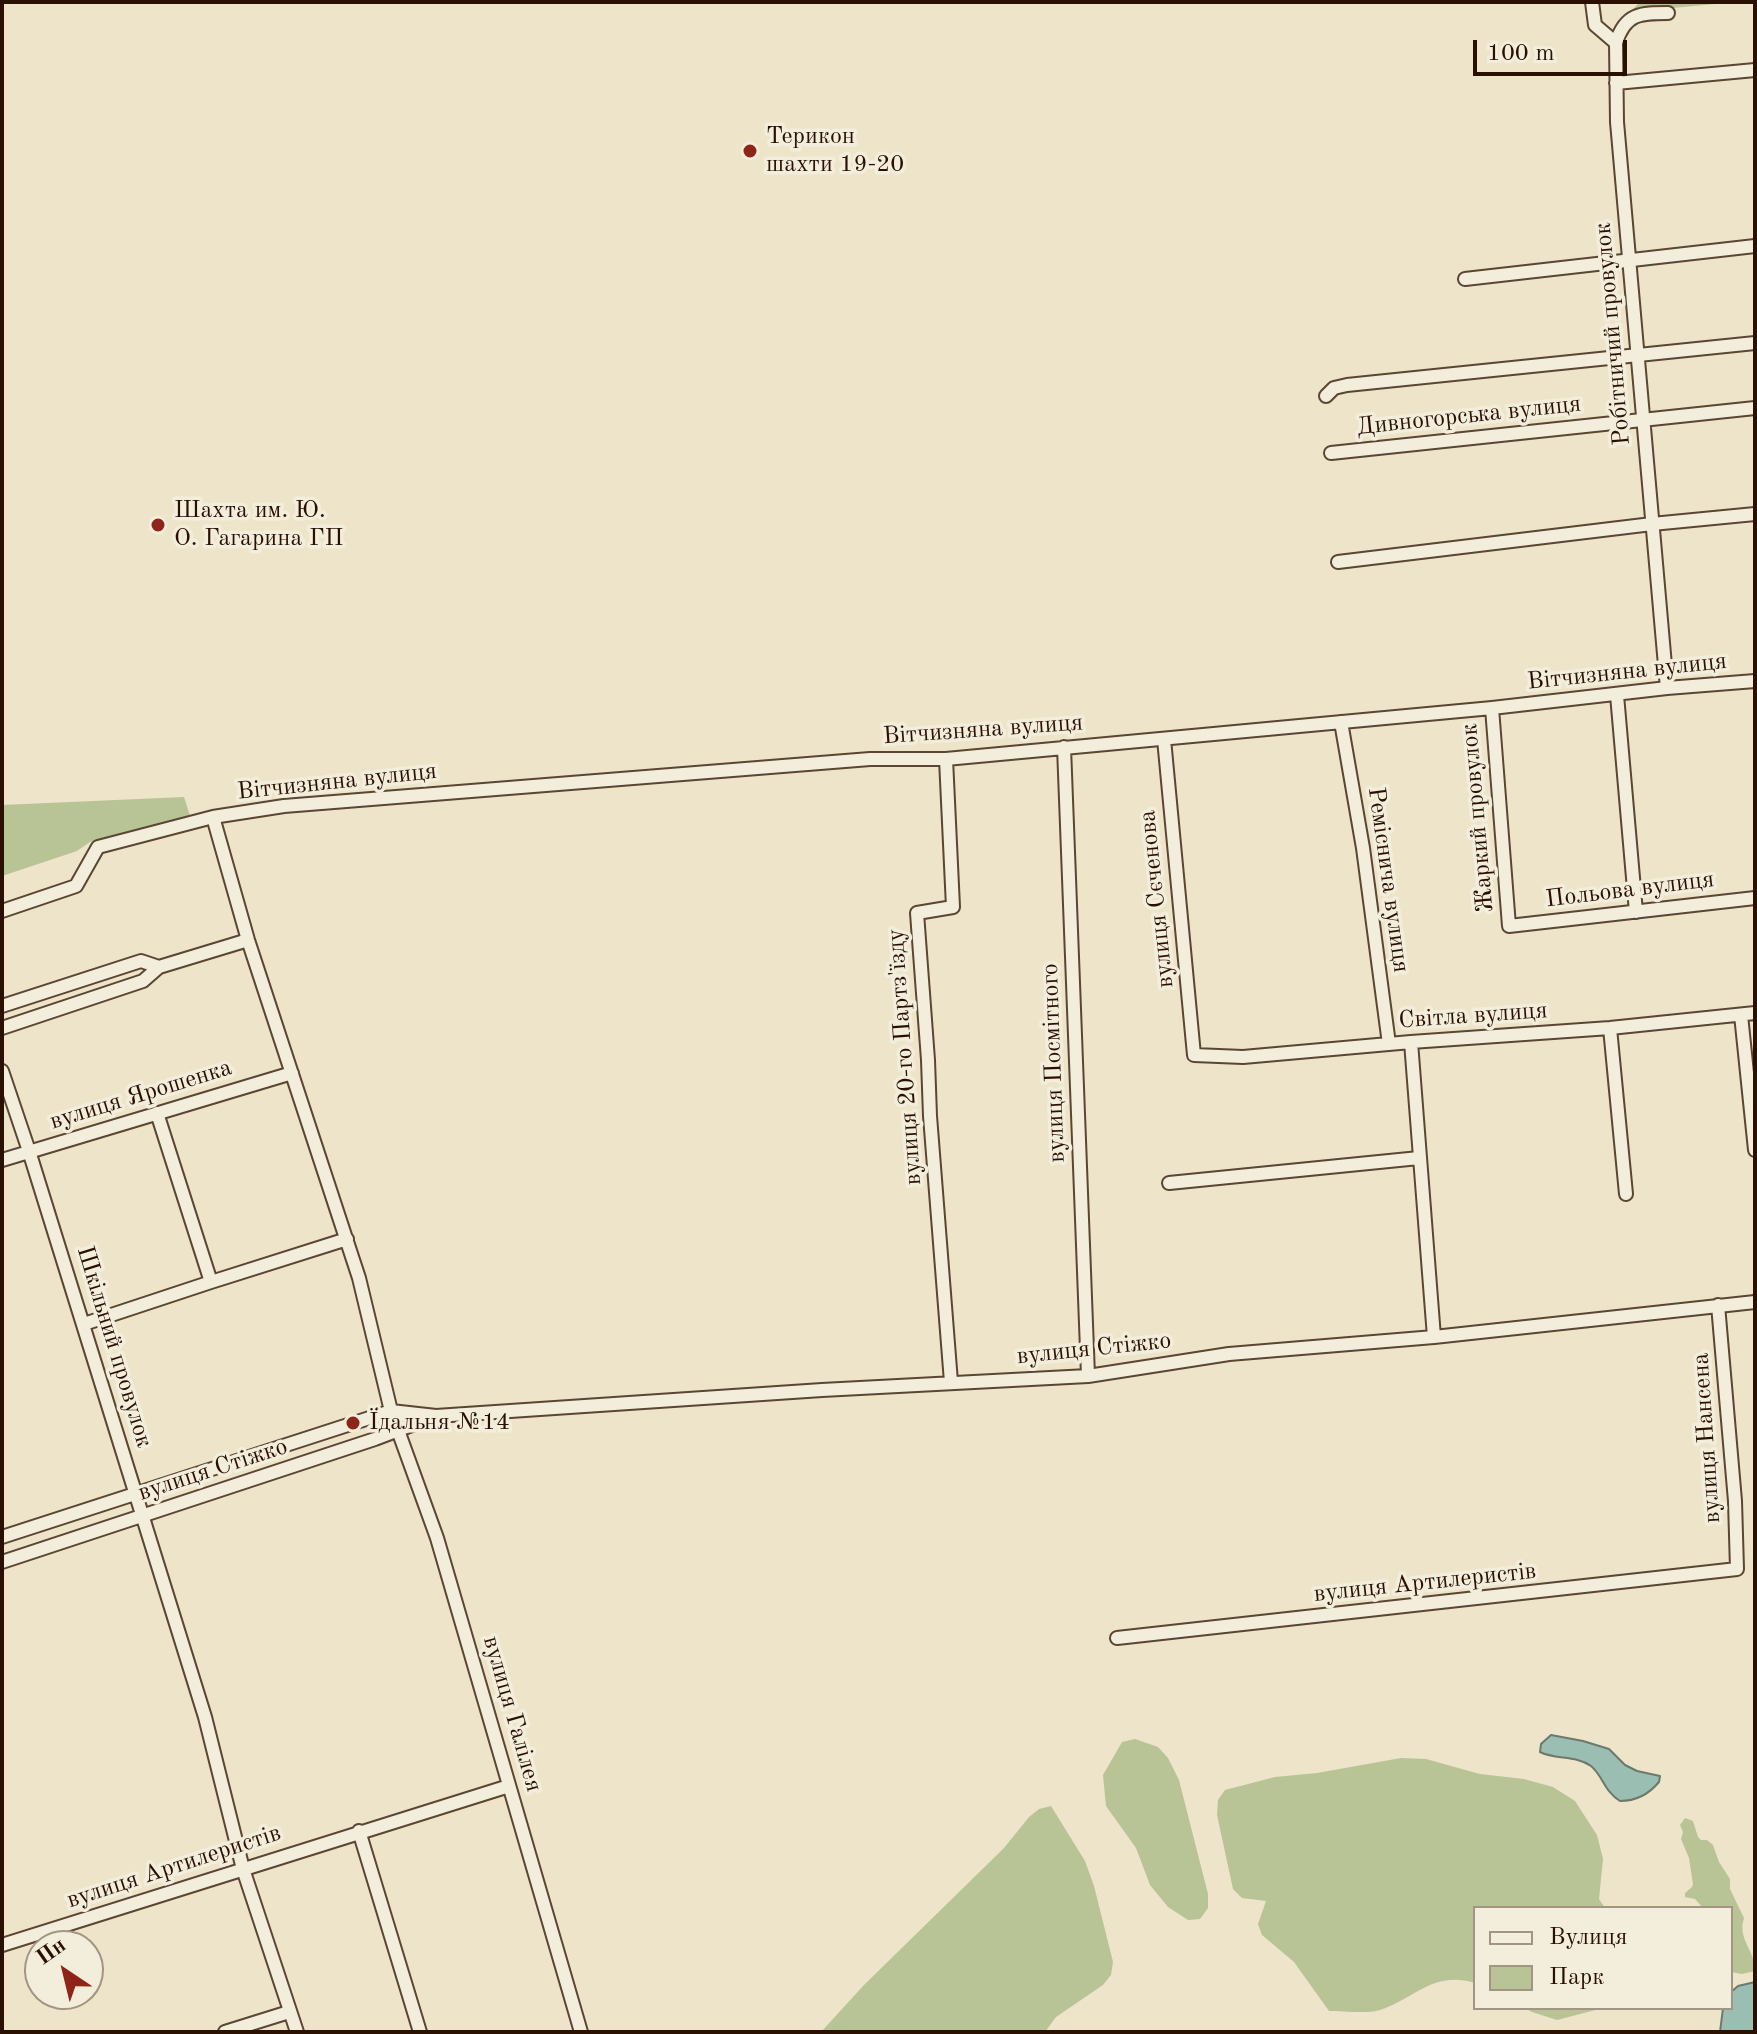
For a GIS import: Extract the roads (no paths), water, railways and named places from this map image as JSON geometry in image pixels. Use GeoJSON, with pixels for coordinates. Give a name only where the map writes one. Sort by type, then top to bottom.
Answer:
{"type":"FeatureCollection","features":[{"type":"Feature","properties":{"kind":"street"},"geometry":{"type":"LineString","coordinates":[[1592,2],[1595,25],[1616,43],[1619,32],[1633,17],[1643,13],[1668,13]]}},
{"type":"Feature","properties":{"kind":"street","name":"Робітничий провулок"},"geometry":{"type":"LineString","coordinates":[[1616,43],[1617,122],[1667,688]]}},
{"type":"Feature","properties":{"kind":"street"},"geometry":{"type":"LineString","coordinates":[[1616,83],[1755,70]]}},
{"type":"Feature","properties":{"kind":"street"},"geometry":{"type":"LineString","coordinates":[[1465,279],[1755,246]]}},
{"type":"Feature","properties":{"kind":"street"},"geometry":{"type":"LineString","coordinates":[[1326,396],[1334,388],[1347,385],[1755,343]]}},
{"type":"Feature","properties":{"kind":"street","name":"Дивногорська вулиця"},"geometry":{"type":"LineString","coordinates":[[1331,453],[1755,408]]}},
{"type":"Feature","properties":{"kind":"street"},"geometry":{"type":"LineString","coordinates":[[1338,562],[1755,514]]}},
{"type":"Feature","properties":{"kind":"street","name":"Вітчизняна вулиця"},"geometry":{"type":"LineString","coordinates":[[2,911],[76,886],[98,847],[213,817],[284,806],[870,759],[946,759],[1755,681]]}},
{"type":"Feature","properties":{"kind":"street"},"geometry":{"type":"LineString","coordinates":[[1617,695],[1636,912]]}},
{"type":"Feature","properties":{"kind":"street","name":"Жаркий провулок"},"geometry":{"type":"LineString","coordinates":[[1492,708],[1509,926]]}},
{"type":"Feature","properties":{"kind":"street","name":"Реміснича вулиця"},"geometry":{"type":"LineString","coordinates":[[1341,722],[1363,848],[1389,1044]]}},
{"type":"Feature","properties":{"kind":"street","name":"вулиця Сєченова"},"geometry":{"type":"LineString","coordinates":[[1164,739],[1194,1055]]}},
{"type":"Feature","properties":{"kind":"street","name":"вулиця Посмітного"},"geometry":{"type":"LineString","coordinates":[[1064,747],[1088,1376]]}},
{"type":"Feature","properties":{"kind":"street","name":"вулиця 20-го Партз'їзду"},"geometry":{"type":"LineString","coordinates":[[946,759],[953,907],[917,913],[951,1382]]}},
{"type":"Feature","properties":{"kind":"street","name":"вулиця Галілея"},"geometry":{"type":"LineString","coordinates":[[213,817],[248,940],[359,1278],[391,1411],[437,1538],[581,2032]]}},
{"type":"Feature","properties":{"kind":"street","name":"Польова вулиця"},"geometry":{"type":"LineString","coordinates":[[1509,926],[1755,898]]}},
{"type":"Feature","properties":{"kind":"street"},"geometry":{"type":"LineString","coordinates":[[2,1028],[143,981],[159,967],[248,940]]}},
{"type":"Feature","properties":{"kind":"street"},"geometry":{"type":"LineString","coordinates":[[2,1006],[141,961],[159,967]]}},
{"type":"Feature","properties":{"kind":"street","name":"Світла вулиця"},"geometry":{"type":"LineString","coordinates":[[1194,1055],[1243,1057],[1610,1028],[1755,1013]]}},
{"type":"Feature","properties":{"kind":"street"},"geometry":{"type":"LineString","coordinates":[[1741,1015],[1755,1150]]}},
{"type":"Feature","properties":{"kind":"street"},"geometry":{"type":"LineString","coordinates":[[1610,1028],[1626,1194]]}},
{"type":"Feature","properties":{"kind":"street"},"geometry":{"type":"LineString","coordinates":[[1411,1042],[1434,1337]]}},
{"type":"Feature","properties":{"kind":"street","name":"Шкільний провулок"},"geometry":{"type":"LineString","coordinates":[[2,1071],[137,1493],[205,1717],[243,1869],[297,2032]]}},
{"type":"Feature","properties":{"kind":"street","name":"вулиця Ярошенка"},"geometry":{"type":"LineString","coordinates":[[2,1160],[292,1073]]}},
{"type":"Feature","properties":{"kind":"street"},"geometry":{"type":"LineString","coordinates":[[157,1113],[211,1282]]}},
{"type":"Feature","properties":{"kind":"street"},"geometry":{"type":"LineString","coordinates":[[1169,1183],[1419,1158]]}},
{"type":"Feature","properties":{"kind":"street"},"geometry":{"type":"LineString","coordinates":[[84,1324],[347,1239]]}},
{"type":"Feature","properties":{"kind":"street","name":"вулиця Стіжко"},"geometry":{"type":"LineString","coordinates":[[2,1537],[391,1411],[436,1416],[951,1382],[1088,1376],[1229,1354],[1434,1337],[1755,1302]]}},
{"type":"Feature","properties":{"kind":"street","name":"вулиця Нансена"},"geometry":{"type":"LineString","coordinates":[[1718,1305],[1735,1501],[1737,1569]]}},
{"type":"Feature","properties":{"kind":"street","name":"вулиця Стіжко"},"geometry":{"type":"LineString","coordinates":[[2,1562],[436,1416]]}},
{"type":"Feature","properties":{"kind":"street","name":"вулиця Артилеристів"},"geometry":{"type":"LineString","coordinates":[[1117,1638],[1737,1569]]}},
{"type":"Feature","properties":{"kind":"street","name":"вулиця Артилеристів"},"geometry":{"type":"LineString","coordinates":[[2,1945],[509,1786]]}},
{"type":"Feature","properties":{"kind":"street"},"geometry":{"type":"LineString","coordinates":[[359,1831],[420,2032]]}},
{"type":"Feature","properties":{"kind":"street"},"geometry":{"type":"LineString","coordinates":[[225,2032],[289,2012]]}},
{"type":"Feature","properties":{"kind":"water"},"geometry":{"type":"Polygon","coordinates":[[[1551,1735],[1609,1749],[1625,1765],[1660,1776],[1659,1782],[1642,1796],[1620,1801],[1610,1793],[1591,1766],[1579,1760],[1540,1752],[1541,1744],[1551,1735]]]}},
{"type":"Feature","properties":{"kind":"water"},"geometry":{"type":"Polygon","coordinates":[[[1755,1982],[1755,2032],[1720,2032],[1723,2010],[1733,2010],[1733,1990],[1755,1982]]]}},
{"type":"Feature","properties":{"kind":"place","name":"Терикон шахти 19-20"},"geometry":{"type":"Point","coordinates":[750,151]}},
{"type":"Feature","properties":{"kind":"place","name":"Шахта им. Ю. О. Гагарина ГП"},"geometry":{"type":"Point","coordinates":[158,525]}},
{"type":"Feature","properties":{"kind":"place","name":"Їдальня №14"},"geometry":{"type":"Point","coordinates":[353,1423]}}]}
